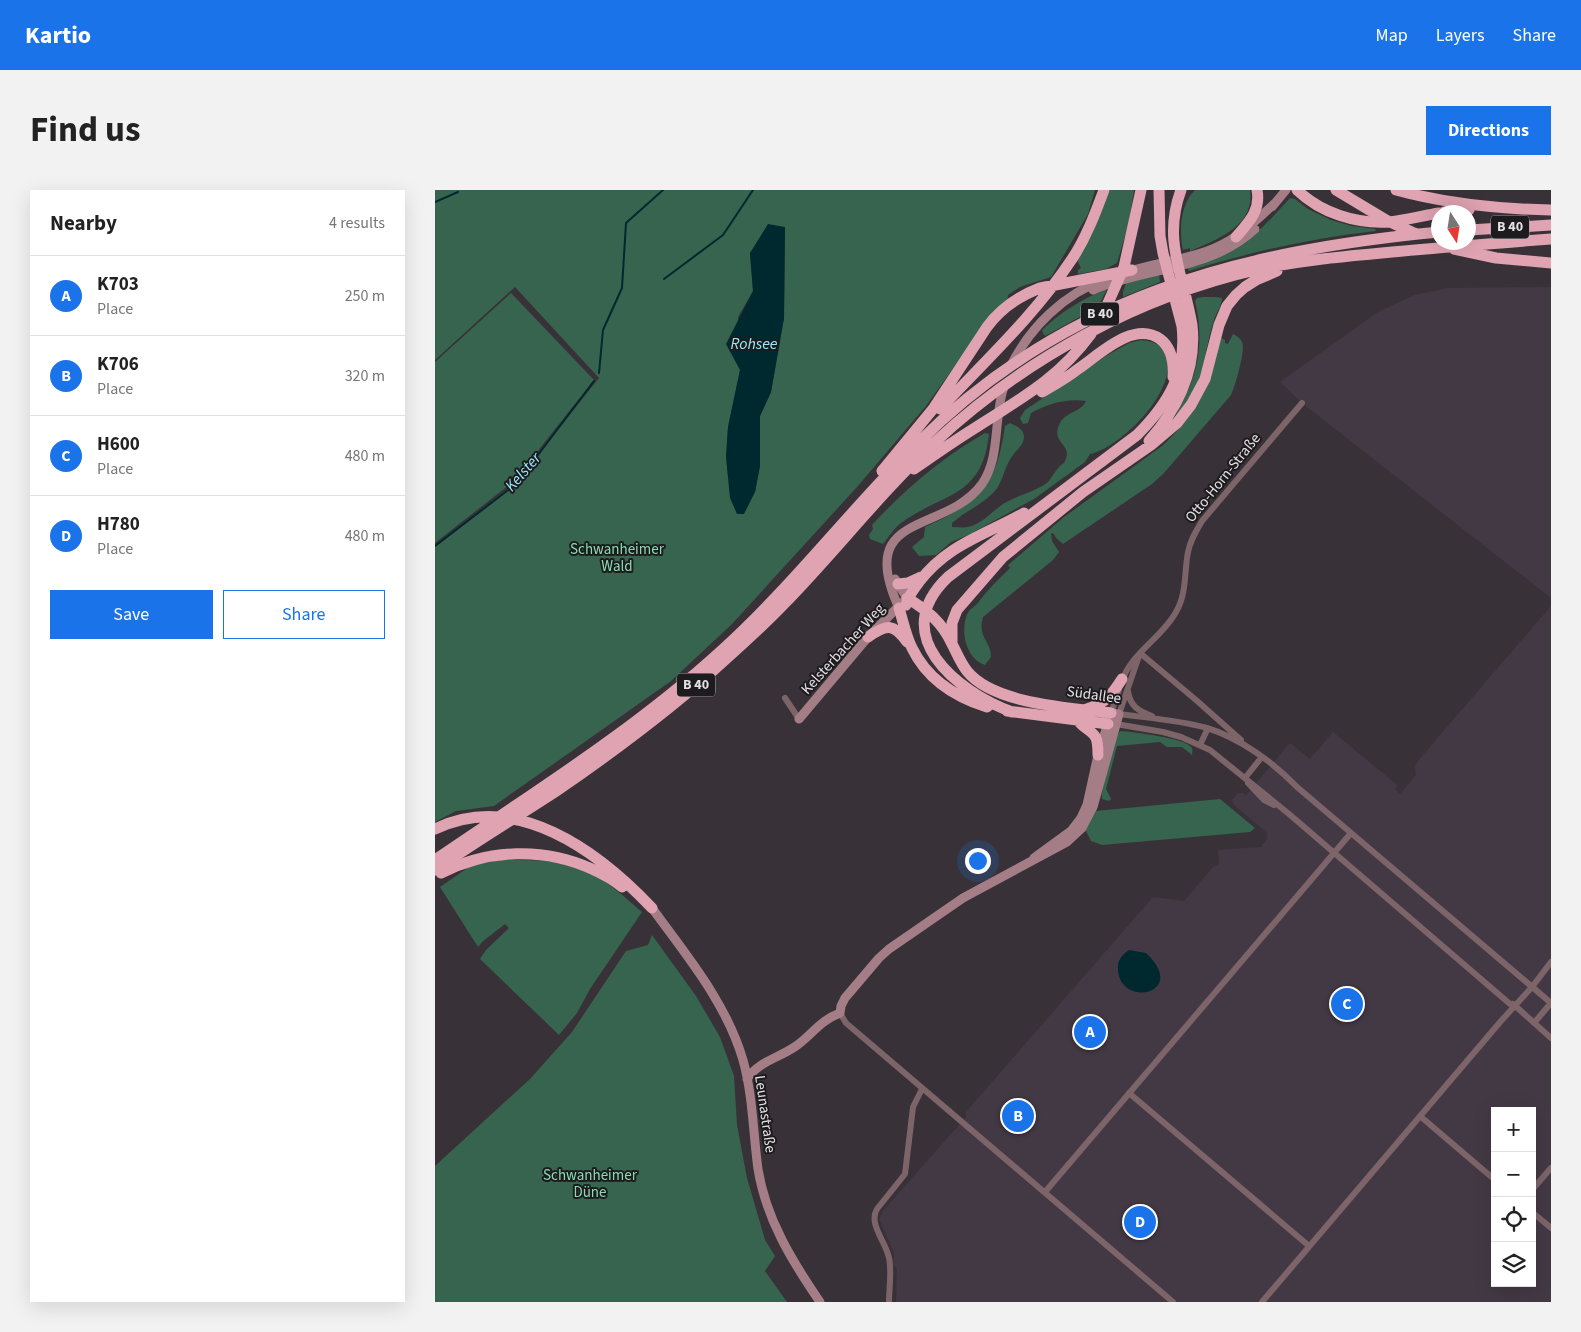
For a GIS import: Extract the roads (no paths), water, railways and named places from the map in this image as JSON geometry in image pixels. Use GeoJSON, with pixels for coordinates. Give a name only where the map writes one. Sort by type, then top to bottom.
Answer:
{"type":"FeatureCollection","features":[{"type":"Feature","properties":{"kind":"highway","name":"B 40"},"geometry":{"type":"LineString","coordinates":[[832,536],[889,462],[1008,337],[1054,283],[1072,259],[1083,240],[1104,190]]}},
{"type":"Feature","properties":{"kind":"highway"},"geometry":{"type":"LineString","coordinates":[[887,490],[955,441],[1043,384],[1063,367],[1092,333],[1109,304],[1121,278],[1141,190]]}},
{"type":"Feature","properties":{"kind":"highway"},"geometry":{"type":"LineString","coordinates":[[1137,453],[1170,414],[1185,385],[1192,359],[1194,337],[1168,252],[1159,212],[1159,190]]}},
{"type":"Feature","properties":{"kind":"highway"},"geometry":{"type":"LineString","coordinates":[[1159,212],[1165,190]]}},
{"type":"Feature","properties":{"kind":"highway"},"geometry":{"type":"LineString","coordinates":[[1168,252],[1173,234],[1176,206],[1181,190]]}},
{"type":"Feature","properties":{"kind":"highway"},"geometry":{"type":"LineString","coordinates":[[1176,206],[1186,190]]}},
{"type":"Feature","properties":{"kind":"highway"},"geometry":{"type":"LineString","coordinates":[[1236,237],[1254,215],[1258,202],[1257,190]]}},
{"type":"Feature","properties":{"kind":"highway"},"geometry":{"type":"LineString","coordinates":[[1297,190],[1327,210],[1343,217],[1389,222],[1431,214]]}},
{"type":"Feature","properties":{"kind":"highway","name":"B 40"},"geometry":{"type":"LineString","coordinates":[[1336,190],[1400,227],[1435,242],[1478,255],[1515,261],[1551,263]]}},
{"type":"Feature","properties":{"kind":"highway","name":"B 40"},"geometry":{"type":"LineString","coordinates":[[1396,190],[1443,201],[1493,208],[1551,210]]}},
{"type":"Feature","properties":{"kind":"highway"},"geometry":{"type":"LineString","coordinates":[[1476,209],[1493,208]]}},
{"type":"Feature","properties":{"kind":"highway","name":"B 40"},"geometry":{"type":"LineString","coordinates":[[1476,230],[1551,225]]}},
{"type":"Feature","properties":{"kind":"highway","name":"B 40"},"geometry":{"type":"LineString","coordinates":[[520,809],[607,744],[698,672],[765,609],[918,442],[957,406],[1021,358],[1093,317],[1163,287],[1208,272],[1317,247],[1431,233]]}},
{"type":"Feature","properties":{"kind":"highway","name":"B 40"},"geometry":{"type":"LineString","coordinates":[[435,860],[495,825],[635,734],[727,659],[788,600],[887,490],[936,440],[977,406],[1019,376],[1083,337],[1123,317],[1190,289],[1259,270],[1322,259],[1468,244],[1551,239]]}},
{"type":"Feature","properties":{"kind":"highway"},"geometry":{"type":"LineString","coordinates":[[952,644],[952,624],[957,610],[1003,557],[1083,492],[1169,430],[1184,415],[1207,373],[1221,317],[1236,295],[1252,282],[1272,273],[1322,259]]}},
{"type":"Feature","properties":{"kind":"highway"},"geometry":{"type":"LineString","coordinates":[[889,462],[933,409],[995,316],[1018,299],[1040,288],[1132,270]]}},
{"type":"Feature","properties":{"kind":"highway"},"geometry":{"type":"LineString","coordinates":[[1013,712],[975,694],[952,676],[935,656],[924,630],[926,608],[933,593],[948,577],[1137,435],[1158,413],[1173,386],[1181,364],[1183,343],[1182,302]]}},
{"type":"Feature","properties":{"kind":"highway"},"geometry":{"type":"LineString","coordinates":[[1019,401],[1036,396],[1122,339],[1141,333],[1155,336],[1169,348],[1173,360],[1173,386]]}},
{"type":"Feature","properties":{"kind":"highway"},"geometry":{"type":"LineString","coordinates":[[905,622],[907,598],[925,574],[950,551],[1067,488]]}},
{"type":"Feature","properties":{"kind":"highway"},"geometry":{"type":"LineString","coordinates":[[898,584],[911,582],[925,574]]}},
{"type":"Feature","properties":{"kind":"highway","name":"Südallee"},"geometry":{"type":"LineString","coordinates":[[907,598],[940,623],[959,660],[977,681],[994,691],[1023,700],[1085,710],[1113,719]]}},
{"type":"Feature","properties":{"kind":"highway"},"geometry":{"type":"LineString","coordinates":[[899,608],[905,622],[912,650]]}},
{"type":"Feature","properties":{"kind":"highway"},"geometry":{"type":"LineString","coordinates":[[905,622],[908,614],[917,610],[931,615]]}},
{"type":"Feature","properties":{"kind":"highway"},"geometry":{"type":"LineString","coordinates":[[868,637],[881,629],[894,628],[901,633],[934,679],[947,689],[975,703],[1013,712]]}},
{"type":"Feature","properties":{"kind":"highway"},"geometry":{"type":"LineString","coordinates":[[1085,710],[1108,700],[1125,683]]}},
{"type":"Feature","properties":{"kind":"highway","name":"Südallee"},"geometry":{"type":"LineString","coordinates":[[1013,712],[1077,720],[1113,719]]}},
{"type":"Feature","properties":{"kind":"highway"},"geometry":{"type":"LineString","coordinates":[[1077,720],[1093,732],[1098,743],[1098,755]]}},
{"type":"Feature","properties":{"kind":"highway"},"geometry":{"type":"LineString","coordinates":[[435,829],[452,822],[475,817],[503,817],[529,823],[556,834],[596,857],[617,873],[650,910]]}},
{"type":"Feature","properties":{"kind":"highway","name":"B 40"},"geometry":{"type":"LineString","coordinates":[[435,870],[495,825]]}},
{"type":"Feature","properties":{"kind":"highway"},"geometry":{"type":"LineString","coordinates":[[435,876],[454,866],[487,856],[515,853],[545,855],[575,861],[603,874],[616,882],[650,910]]}},
{"type":"Feature","properties":{"kind":"street"},"geometry":{"type":"LineString","coordinates":[[1042,322],[1073,300],[1102,286],[1198,262],[1223,251],[1244,239],[1254,230],[1286,190]]}},
{"type":"Feature","properties":{"kind":"street"},"geometry":{"type":"LineString","coordinates":[[899,608],[889,583],[887,566],[890,548],[900,534],[909,528],[961,503],[977,490],[989,469],[1000,404],[1009,370],[1020,349],[1034,330],[1061,303],[1090,285],[1132,270],[1199,254],[1217,247],[1236,237],[1275,203]]}},
{"type":"Feature","properties":{"kind":"street","name":"Otto-Horn-Straße"},"geometry":{"type":"LineString","coordinates":[[1113,719],[1131,663],[1164,628],[1176,612],[1185,589],[1188,554],[1194,533],[1302,404]]}},
{"type":"Feature","properties":{"kind":"street"},"geometry":{"type":"LineString","coordinates":[[887,566],[907,598]]}},
{"type":"Feature","properties":{"kind":"street","name":"Kelsterbacher Weg"},"geometry":{"type":"LineString","coordinates":[[799,719],[868,637],[907,598]]}},
{"type":"Feature","properties":{"kind":"street","name":"Otto-Horn-Straße"},"geometry":{"type":"LineString","coordinates":[[1113,719],[1125,683],[1140,653]]}},
{"type":"Feature","properties":{"kind":"street","name":"Südallee"},"geometry":{"type":"LineString","coordinates":[[1140,653],[1218,719],[1251,750],[1551,1003],[1534,1023]]}},
{"type":"Feature","properties":{"kind":"street"},"geometry":{"type":"LineString","coordinates":[[1125,683],[1130,700],[1135,708],[1165,720],[1163,732]]}},
{"type":"Feature","properties":{"kind":"street"},"geometry":{"type":"LineString","coordinates":[[785,698],[799,719]]}},
{"type":"Feature","properties":{"kind":"street"},"geometry":{"type":"LineString","coordinates":[[1034,858],[1071,831],[1081,818],[1088,800],[1098,755],[1113,719]]}},
{"type":"Feature","properties":{"kind":"street"},"geometry":{"type":"LineString","coordinates":[[1113,719],[1093,807],[1086,823],[1076,835],[1067,842],[1034,858],[963,898],[889,949],[845,998],[840,1013],[846,1023],[922,1089],[1173,1302]]}},
{"type":"Feature","properties":{"kind":"street","name":"Südallee"},"geometry":{"type":"LineString","coordinates":[[1113,719],[1165,720],[1208,728],[1234,739],[1251,750]]}},
{"type":"Feature","properties":{"kind":"street","name":"Südallee"},"geometry":{"type":"LineString","coordinates":[[1113,719],[1163,732],[1201,745],[1280,807],[1551,1038]]}},
{"type":"Feature","properties":{"kind":"street"},"geometry":{"type":"LineString","coordinates":[[1201,745],[1208,728]]}},
{"type":"Feature","properties":{"kind":"street"},"geometry":{"type":"LineString","coordinates":[[1245,778],[1261,758]]}},
{"type":"Feature","properties":{"kind":"street"},"geometry":{"type":"LineString","coordinates":[[1045,1192],[1351,833]]}},
{"type":"Feature","properties":{"kind":"street","name":"Leunastraße"},"geometry":{"type":"LineString","coordinates":[[650,910],[671,934],[707,984],[725,1016],[743,1059],[759,1170],[767,1205],[786,1251],[820,1302]]}},
{"type":"Feature","properties":{"kind":"street"},"geometry":{"type":"LineString","coordinates":[[1262,1302],[1501,1021],[1532,988],[1551,962]]}},
{"type":"Feature","properties":{"kind":"street"},"geometry":{"type":"LineString","coordinates":[[1523,979],[1533,980],[1539,976]]}},
{"type":"Feature","properties":{"kind":"street"},"geometry":{"type":"LineString","coordinates":[[747,1079],[763,1063],[792,1049],[823,1021],[840,1013]]}},
{"type":"Feature","properties":{"kind":"street"},"geometry":{"type":"LineString","coordinates":[[743,1059],[752,1064],[763,1063]]}},
{"type":"Feature","properties":{"kind":"street"},"geometry":{"type":"LineString","coordinates":[[889,1302],[890,1259],[874,1215],[905,1174],[913,1107],[922,1089]]}},
{"type":"Feature","properties":{"kind":"street"},"geometry":{"type":"LineString","coordinates":[[1129,1093],[1309,1246]]}},
{"type":"Feature","properties":{"kind":"street"},"geometry":{"type":"LineString","coordinates":[[1420,1116],[1491,1177]]}},
{"type":"Feature","properties":{"kind":"street"},"geometry":{"type":"LineString","coordinates":[[1536,1185],[1551,1168]]}},
{"type":"Feature","properties":{"kind":"street"},"geometry":{"type":"LineString","coordinates":[[1536,1215],[1551,1228]]}},
{"type":"Feature","properties":{"kind":"water","name":"Rohsee"},"geometry":{"type":"Polygon","coordinates":[[[768,224],[785,227],[784,318],[771,392],[760,416],[760,466],[755,492],[744,514],[737,514],[730,498],[726,457],[728,427],[740,370],[726,344],[753,291],[750,253],[768,224]]]}},
{"type":"Feature","properties":{"kind":"water"},"geometry":{"type":"Polygon","coordinates":[[[1129,950],[1146,953],[1157,967],[1160,978],[1157,987],[1149,991],[1139,992],[1129,989],[1121,981],[1118,963],[1129,950]]]}},
{"type":"Feature","properties":{"kind":"waterway","name":"Kelster"},"geometry":{"type":"LineString","coordinates":[[599,373],[603,330],[622,288],[626,223],[663,190]]}},
{"type":"Feature","properties":{"kind":"waterway","name":"Kelster"},"geometry":{"type":"LineString","coordinates":[[664,279],[723,235],[753,190]]}},
{"type":"Feature","properties":{"kind":"waterway"},"geometry":{"type":"LineString","coordinates":[[435,202],[458,192]]}},
{"type":"Feature","properties":{"kind":"waterway","name":"Kelster"},"geometry":{"type":"LineString","coordinates":[[435,546],[516,484],[594,381]]}},
{"type":"Feature","properties":{"kind":"place","name":"H600"},"geometry":{"type":"Point","coordinates":[1347,1004]}},
{"type":"Feature","properties":{"kind":"place","name":"K703"},"geometry":{"type":"Point","coordinates":[1090,1032]}},
{"type":"Feature","properties":{"kind":"place","name":"K706"},"geometry":{"type":"Point","coordinates":[1018,1116]}},
{"type":"Feature","properties":{"kind":"place","name":"H780"},"geometry":{"type":"Point","coordinates":[1140,1222]}},
{"type":"Feature","properties":{"kind":"park label","name":"Schwanheimer Wald"},"geometry":{"type":"Point","coordinates":[617,558]}},
{"type":"Feature","properties":{"kind":"park label","name":"Schwanheimer Düne"},"geometry":{"type":"Point","coordinates":[590,1184]}}]}
